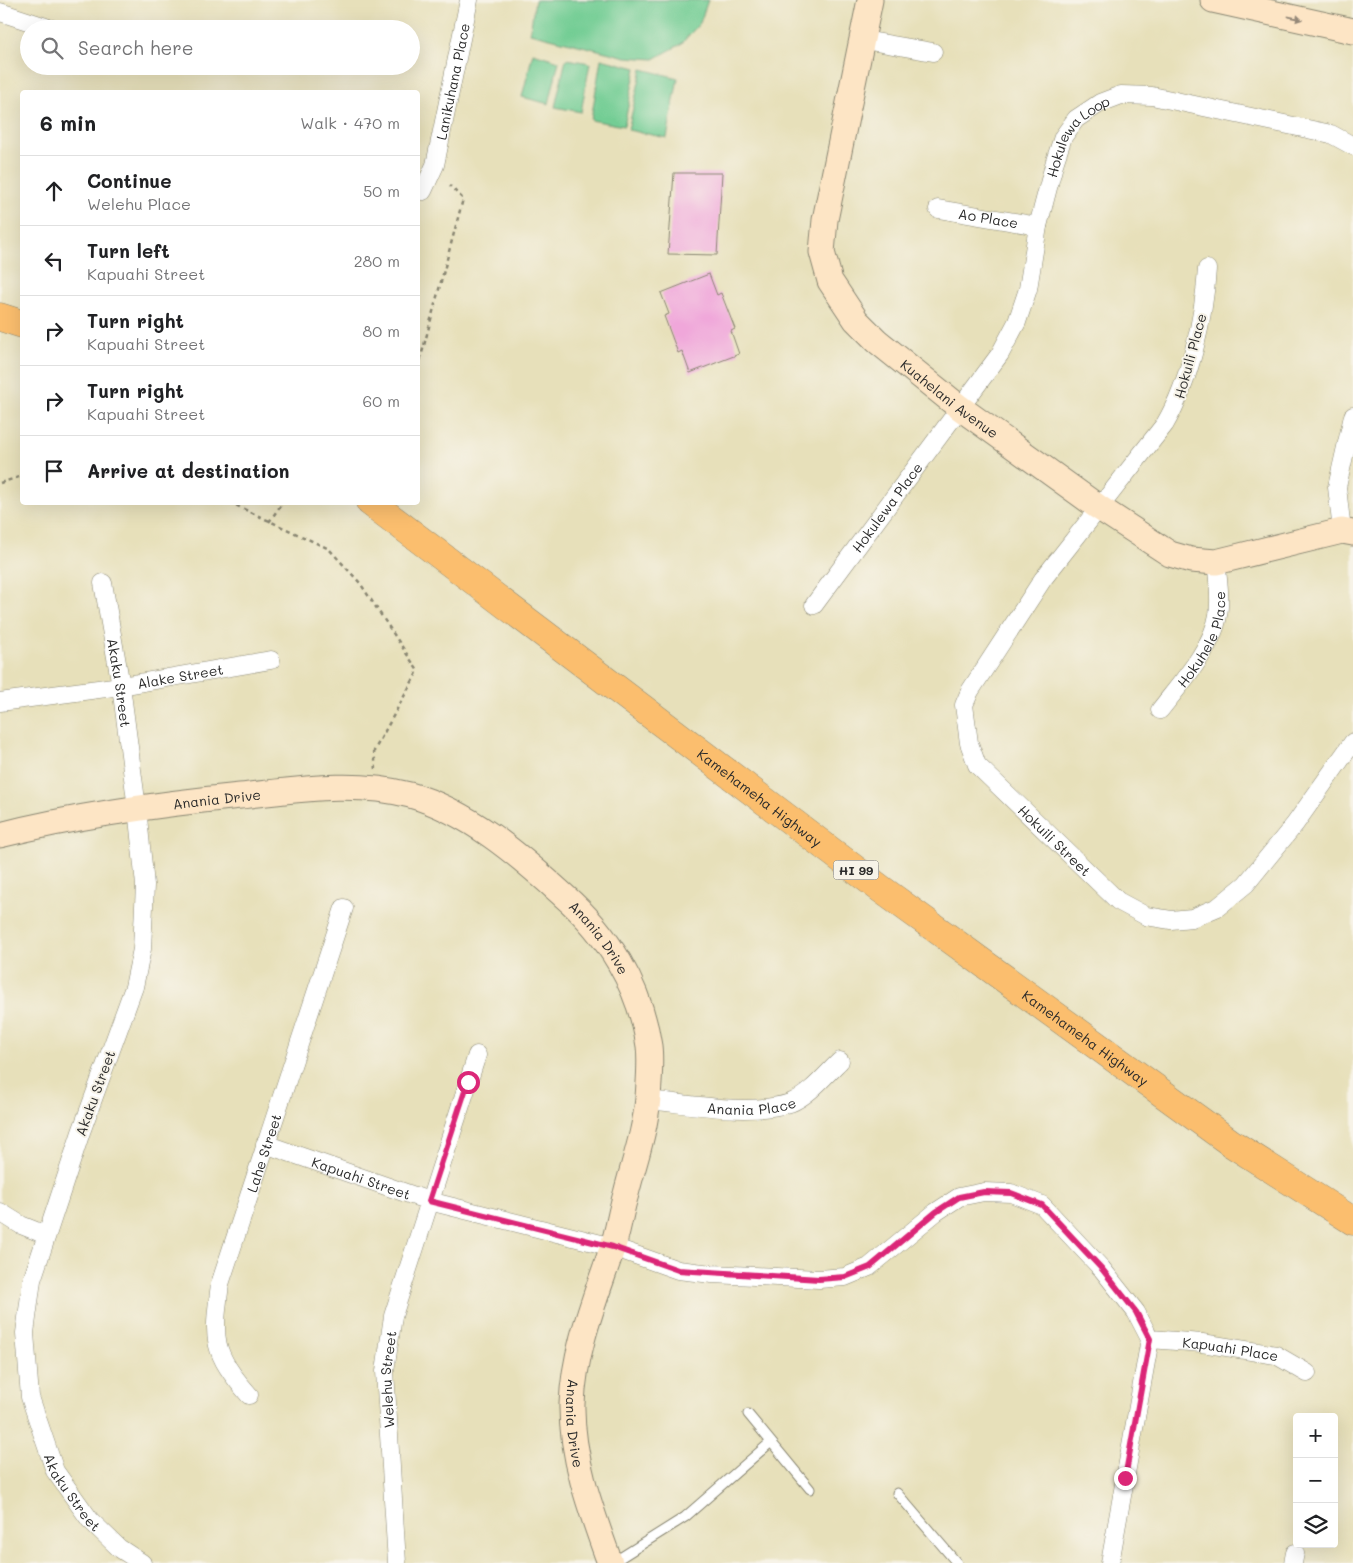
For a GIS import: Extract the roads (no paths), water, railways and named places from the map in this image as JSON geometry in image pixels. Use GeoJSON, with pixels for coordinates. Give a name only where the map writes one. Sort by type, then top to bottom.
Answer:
{"type":"FeatureCollection","features":[{"type":"Feature","properties":{"kind":"main road"},"geometry":{"type":"LineString","coordinates":[[0,317],[20,323]]}},
{"type":"Feature","properties":{"kind":"main road","name":"Kamehameha Highway"},"geometry":{"type":"LineString","coordinates":[[374,505],[881,889],[1231,1143],[1353,1221]]}},
{"type":"Feature","properties":{"kind":"street","name":"Lanikuhana Place"},"geometry":{"type":"LineString","coordinates":[[423,191],[435,165],[469,0]]}},
{"type":"Feature","properties":{"kind":"street","name":"Kuahelani Avenue"},"geometry":{"type":"LineString","coordinates":[[870,0],[864,40],[825,220],[822,252],[830,281],[856,320],[877,341],[959,407],[1098,507],[1170,554],[1191,560],[1216,562],[1347,532]]}},
{"type":"Feature","properties":{"kind":"street"},"geometry":{"type":"LineString","coordinates":[[1213,0],[1353,31]]}},
{"type":"Feature","properties":{"kind":"street"},"geometry":{"type":"LineString","coordinates":[[0,12],[24,20]]}},
{"type":"Feature","properties":{"kind":"street"},"geometry":{"type":"LineString","coordinates":[[864,40],[933,52]]}},
{"type":"Feature","properties":{"kind":"street","name":"Hokulewa Loop"},"geometry":{"type":"LineString","coordinates":[[959,407],[1000,354],[1017,322],[1028,289],[1038,226],[1063,137],[1076,120],[1100,103],[1121,95],[1152,96],[1331,134],[1353,146]]}},
{"type":"Feature","properties":{"kind":"street","name":"Ao Place"},"geometry":{"type":"LineString","coordinates":[[938,209],[1038,226]]}},
{"type":"Feature","properties":{"kind":"street","name":"Hokuili Place"},"geometry":{"type":"LineString","coordinates":[[1098,507],[1165,424],[1179,401],[1205,300],[1207,269]]}},
{"type":"Feature","properties":{"kind":"street","name":"Hokulewa Place"},"geometry":{"type":"LineString","coordinates":[[814,605],[959,407]]}},
{"type":"Feature","properties":{"kind":"street"},"geometry":{"type":"LineString","coordinates":[[1347,532],[1337,488],[1353,416]]}},
{"type":"Feature","properties":{"kind":"street","name":"Hokuili Street"},"geometry":{"type":"LineString","coordinates":[[1098,507],[1043,580],[985,664],[964,705],[969,743],[977,765],[1118,901],[1146,916],[1171,920],[1192,918],[1218,907],[1246,884],[1295,824],[1353,742]]}},
{"type":"Feature","properties":{"kind":"street","name":"Hokuhele Place"},"geometry":{"type":"LineString","coordinates":[[1160,710],[1187,676],[1214,633],[1219,614],[1216,562]]}},
{"type":"Feature","properties":{"kind":"street","name":"Akaku Street"},"geometry":{"type":"LineString","coordinates":[[103,583],[121,686],[137,808],[145,885],[142,949],[134,987],[46,1235],[32,1280],[25,1333],[30,1397],[55,1471],[90,1520],[119,1548],[142,1563]]}},
{"type":"Feature","properties":{"kind":"street","name":"Alake Street"},"geometry":{"type":"LineString","coordinates":[[0,702],[121,686],[270,660]]}},
{"type":"Feature","properties":{"kind":"street","name":"Anania Drive"},"geometry":{"type":"LineString","coordinates":[[0,835],[137,808],[333,786],[380,789],[412,796],[446,809],[490,835],[534,869],[586,915],[629,977],[649,1047],[648,1100],[638,1155],[626,1193],[613,1247],[589,1312],[580,1343],[572,1407],[580,1472],[592,1513],[611,1563]]}},
{"type":"Feature","properties":{"kind":"street","name":"Lahe Street"},"geometry":{"type":"LineString","coordinates":[[249,1394],[228,1370],[216,1343],[216,1313],[220,1284],[344,908]]}},
{"type":"Feature","properties":{"kind":"street","name":"Welehu Street"},"geometry":{"type":"LineString","coordinates":[[397,1563],[385,1371],[393,1316],[477,1056]]}},
{"type":"Feature","properties":{"kind":"street","name":"Anania Place"},"geometry":{"type":"LineString","coordinates":[[648,1100],[731,1108],[760,1108],[790,1102],[809,1090],[840,1061]]}},
{"type":"Feature","properties":{"kind":"street","name":"Kapuahi Street"},"geometry":{"type":"LineString","coordinates":[[265,1144],[429,1201],[613,1247],[678,1270],[819,1279],[845,1277],[870,1267],[936,1212],[959,1197],[984,1192],[1011,1193],[1042,1205],[1102,1269],[1136,1312],[1150,1339]]}},
{"type":"Feature","properties":{"kind":"street"},"geometry":{"type":"LineString","coordinates":[[0,1212],[20,1225],[46,1235]]}},
{"type":"Feature","properties":{"kind":"street"},"geometry":{"type":"LineString","coordinates":[[1110,1563],[1150,1339]]}},
{"type":"Feature","properties":{"kind":"street","name":"Kapuahi Place"},"geometry":{"type":"LineString","coordinates":[[1150,1339],[1202,1343],[1276,1355],[1307,1373]]}},
{"type":"Feature","properties":{"kind":"lane"},"geometry":{"type":"LineString","coordinates":[[748,1414],[810,1489]]}},
{"type":"Feature","properties":{"kind":"lane"},"geometry":{"type":"LineString","coordinates":[[611,1563],[685,1517],[771,1442]]}},
{"type":"Feature","properties":{"kind":"lane"},"geometry":{"type":"LineString","coordinates":[[897,1493],[957,1563]]}}]}
